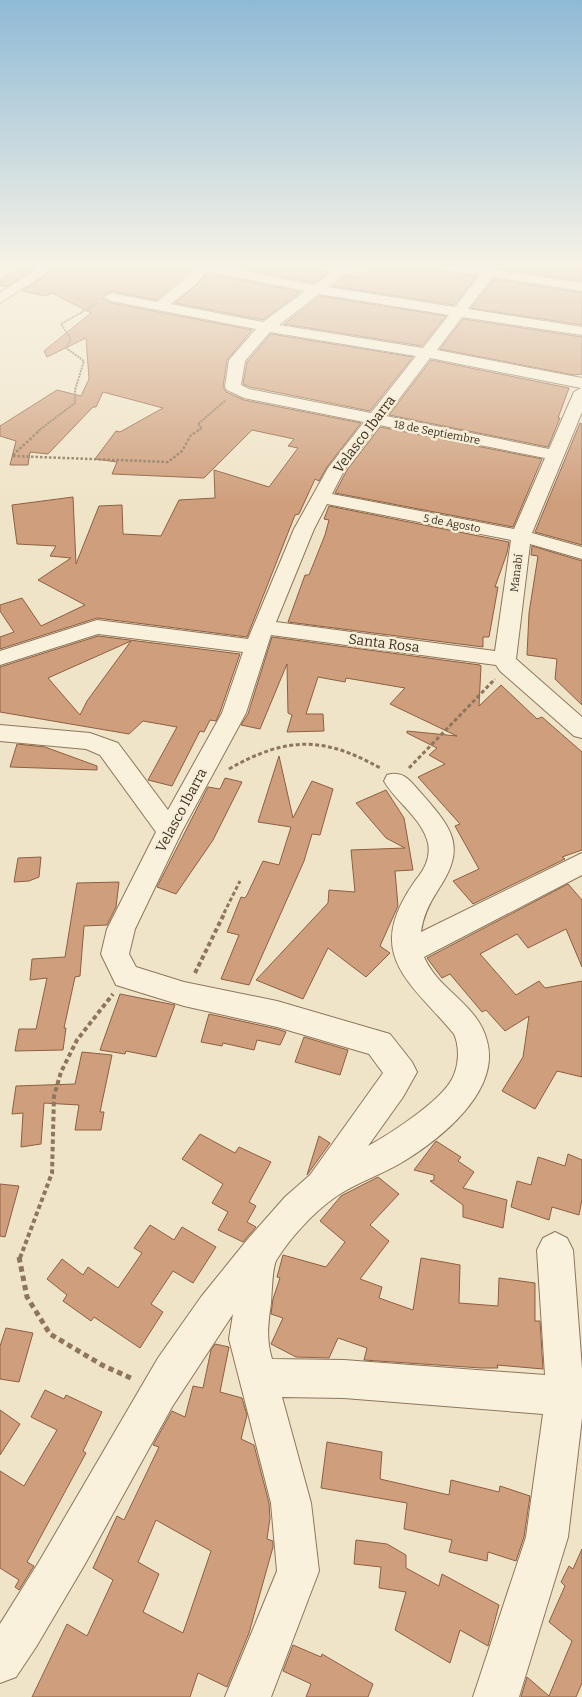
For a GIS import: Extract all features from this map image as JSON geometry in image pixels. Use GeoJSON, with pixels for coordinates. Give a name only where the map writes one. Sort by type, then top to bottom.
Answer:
{"type":"FeatureCollection","features":[{"type":"Feature","properties":{"kind":"street"},"geometry":{"type":"LineString","coordinates":[[233,387],[237,360],[251,344]]}},
{"type":"Feature","properties":{"kind":"street"},"geometry":{"type":"LineString","coordinates":[[370,344],[427,353],[582,383]]}},
{"type":"Feature","properties":{"kind":"street","name":"Velasco Ibarra"},"geometry":{"type":"LineString","coordinates":[[126,976],[115,954],[121,929],[169,831],[234,713],[259,637],[304,529],[336,468],[434,344]]}},
{"type":"Feature","properties":{"kind":"street","name":"18 de Septiembre"},"geometry":{"type":"LineString","coordinates":[[233,387],[244,393],[554,455]]}},
{"type":"Feature","properties":{"kind":"street","name":"Manabí"},"geometry":{"type":"LineString","coordinates":[[506,662],[520,536],[582,392]]}},
{"type":"Feature","properties":{"kind":"street","name":"5 de Agosto"},"geometry":{"type":"LineString","coordinates":[[321,497],[520,536],[582,553]]}},
{"type":"Feature","properties":{"kind":"street","name":"Santa Rosa"},"geometry":{"type":"LineString","coordinates":[[0,658],[97,627],[259,637],[506,662]]}},
{"type":"Feature","properties":{"kind":"street"},"geometry":{"type":"LineString","coordinates":[[506,662],[582,730]]}},
{"type":"Feature","properties":{"kind":"street"},"geometry":{"type":"LineString","coordinates":[[0,733],[90,741],[109,749],[169,831]]}},
{"type":"Feature","properties":{"kind":"street"},"geometry":{"type":"LineString","coordinates":[[0,1661],[53,1580],[159,1391],[212,1310],[259,1252],[293,1214],[321,1188],[391,1151],[452,1104],[466,1086],[472,1068],[475,1043],[468,1028],[417,974],[408,952],[406,930],[410,910],[437,868],[443,850],[435,830],[396,780]]}},
{"type":"Feature","properties":{"kind":"street"},"geometry":{"type":"LineString","coordinates":[[408,952],[582,863]]}},
{"type":"Feature","properties":{"kind":"street"},"geometry":{"type":"LineString","coordinates":[[126,976],[184,994],[277,1014],[379,1043],[401,1072],[380,1106],[340,1155],[321,1188]]}},
{"type":"Feature","properties":{"kind":"street"},"geometry":{"type":"LineString","coordinates":[[496,1697],[547,1537],[573,1397],[555,1250]]}},
{"type":"Feature","properties":{"kind":"street"},"geometry":{"type":"LineString","coordinates":[[248,1697],[298,1571],[291,1503],[248,1339],[259,1252]]}},
{"type":"Feature","properties":{"kind":"street"},"geometry":{"type":"LineString","coordinates":[[258,1378],[344,1379],[573,1397]]}},
{"type":"Feature","properties":{"kind":"path"},"geometry":{"type":"LineString","coordinates":[[68,344],[66,348],[84,360],[75,390],[75,403],[30,438],[12,456],[168,462],[182,451],[191,435],[202,428],[198,424],[229,397],[233,387]]}},
{"type":"Feature","properties":{"kind":"path"},"geometry":{"type":"LineString","coordinates":[[191,789],[261,752],[280,746],[301,745],[333,747],[361,756],[396,780],[506,662]]}},
{"type":"Feature","properties":{"kind":"path"},"geometry":{"type":"LineString","coordinates":[[184,994],[240,881]]}},
{"type":"Feature","properties":{"kind":"path"},"geometry":{"type":"LineString","coordinates":[[126,976],[77,1040],[62,1072],[54,1096],[52,1173],[19,1255],[27,1297],[50,1334],[102,1365],[159,1391]]}},
{"type":"Feature","properties":{"kind":"building"},"geometry":{"type":"Polygon","coordinates":[[[52,344],[73,344],[47,357],[44,351],[52,344]]]}},
{"type":"Feature","properties":{"kind":"building"},"geometry":{"type":"Polygon","coordinates":[[[86,344],[240,344],[227,360],[223,387],[226,392],[244,400],[361,423],[327,467],[319,481],[315,479],[299,514],[295,515],[247,637],[97,618],[0,649],[0,637],[14,632],[0,611],[0,605],[22,598],[41,626],[85,605],[38,580],[71,558],[50,556],[56,546],[17,544],[12,505],[73,497],[76,564],[99,506],[122,505],[123,534],[161,536],[179,500],[215,498],[214,470],[269,487],[298,448],[288,446],[294,439],[252,430],[204,478],[112,474],[117,462],[95,459],[116,431],[120,432],[163,408],[103,392],[96,407],[93,407],[48,454],[30,452],[28,465],[10,465],[16,441],[0,436],[0,426],[57,390],[81,396],[89,379],[86,344]]]}},
{"type":"Feature","properties":{"kind":"building"},"geometry":{"type":"Polygon","coordinates":[[[262,344],[334,344],[413,357],[370,411],[250,387],[243,384],[247,362],[262,344]]]}},
{"type":"Feature","properties":{"kind":"building"},"geometry":{"type":"Polygon","coordinates":[[[444,344],[582,344],[582,374],[574,375],[440,349],[444,344]]]}},
{"type":"Feature","properties":{"kind":"building"},"geometry":{"type":"Polygon","coordinates":[[[431,360],[569,388],[558,418],[560,418],[548,447],[389,415],[431,360]]]}},
{"type":"Feature","properties":{"kind":"building"},"geometry":{"type":"Polygon","coordinates":[[[580,423],[582,424],[582,545],[535,532],[580,423]]]}},
{"type":"Feature","properties":{"kind":"building"},"geometry":{"type":"Polygon","coordinates":[[[380,427],[542,459],[513,527],[335,493],[347,470],[380,427]]]}},
{"type":"Feature","properties":{"kind":"building"},"geometry":{"type":"Polygon","coordinates":[[[329,506],[509,542],[495,587],[498,587],[489,637],[483,637],[483,647],[288,622],[305,575],[309,575],[325,535],[329,520],[324,519],[329,506]]]}},
{"type":"Feature","properties":{"kind":"building"},"geometry":{"type":"Polygon","coordinates":[[[532,546],[582,561],[582,705],[555,679],[557,659],[527,655],[529,613],[538,556],[531,555],[532,546]]]}},
{"type":"Feature","properties":{"kind":"building"},"geometry":{"type":"Polygon","coordinates":[[[98,636],[240,654],[216,721],[210,720],[204,732],[200,731],[172,786],[148,780],[177,727],[143,721],[129,734],[0,712],[0,667],[98,636]],[[131,641],[48,678],[80,715],[87,701],[131,641]]]}},
{"type":"Feature","properties":{"kind":"building"},"geometry":{"type":"Polygon","coordinates":[[[272,637],[480,665],[479,706],[501,685],[537,719],[542,717],[582,752],[582,850],[562,857],[565,859],[473,904],[453,881],[479,869],[455,826],[460,824],[418,777],[445,764],[429,755],[437,748],[407,733],[407,731],[457,736],[390,704],[405,688],[346,678],[345,682],[318,677],[306,714],[323,714],[324,731],[287,732],[292,715],[288,713],[287,664],[260,729],[241,725],[248,714],[272,637]]]}},
{"type":"Feature","properties":{"kind":"building"},"geometry":{"type":"Polygon","coordinates":[[[17,744],[45,747],[97,766],[97,770],[10,767],[17,744]]]}},
{"type":"Feature","properties":{"kind":"building"},"geometry":{"type":"Polygon","coordinates":[[[279,756],[293,818],[312,781],[333,789],[320,835],[312,834],[304,861],[249,985],[221,979],[239,935],[227,932],[241,897],[245,898],[247,895],[263,861],[279,865],[291,827],[258,822],[279,756]]]}},
{"type":"Feature","properties":{"kind":"building"},"geometry":{"type":"Polygon","coordinates":[[[225,778],[242,782],[213,840],[176,894],[157,887],[208,787],[220,789],[225,778]]]}},
{"type":"Feature","properties":{"kind":"building"},"geometry":{"type":"Polygon","coordinates":[[[386,790],[404,818],[413,870],[395,871],[398,906],[380,946],[390,953],[366,977],[328,948],[303,999],[256,980],[328,903],[329,890],[355,892],[351,850],[405,848],[386,838],[356,803],[386,790]]]}},
{"type":"Feature","properties":{"kind":"building"},"geometry":{"type":"Polygon","coordinates":[[[41,857],[39,877],[29,881],[14,882],[18,858],[41,857]]]}},
{"type":"Feature","properties":{"kind":"building"},"geometry":{"type":"Polygon","coordinates":[[[119,882],[116,907],[107,925],[84,926],[80,976],[75,977],[64,1028],[66,1028],[63,1050],[15,1051],[19,1029],[36,1029],[47,978],[30,980],[32,959],[65,957],[77,883],[119,882]]]}},
{"type":"Feature","properties":{"kind":"building"},"geometry":{"type":"Polygon","coordinates":[[[568,884],[582,900],[582,967],[566,929],[528,948],[517,934],[480,954],[516,995],[539,981],[545,988],[582,981],[582,1077],[557,1071],[535,1109],[502,1091],[523,1057],[529,1016],[505,1031],[486,1010],[482,1012],[450,974],[442,978],[427,958],[568,884]]]}},
{"type":"Feature","properties":{"kind":"building"},"geometry":{"type":"Polygon","coordinates":[[[120,994],[175,1005],[156,1057],[126,1051],[125,1054],[100,1050],[120,994]]]}},
{"type":"Feature","properties":{"kind":"building"},"geometry":{"type":"Polygon","coordinates":[[[209,1014],[286,1032],[280,1045],[257,1040],[254,1050],[223,1043],[222,1046],[201,1042],[209,1014]]]}},
{"type":"Feature","properties":{"kind":"building"},"geometry":{"type":"Polygon","coordinates":[[[304,1037],[348,1050],[340,1075],[295,1062],[304,1037]]]}},
{"type":"Feature","properties":{"kind":"building"},"geometry":{"type":"Polygon","coordinates":[[[82,1052],[112,1055],[100,1112],[104,1112],[101,1130],[75,1130],[79,1105],[44,1103],[41,1144],[21,1147],[23,1113],[12,1114],[16,1086],[75,1084],[82,1052]]]}},
{"type":"Feature","properties":{"kind":"building"},"geometry":{"type":"Polygon","coordinates":[[[200,1134],[235,1153],[239,1147],[271,1162],[249,1202],[256,1206],[247,1222],[256,1227],[243,1242],[218,1230],[228,1212],[212,1203],[223,1184],[182,1159],[200,1134]]]}},
{"type":"Feature","properties":{"kind":"building"},"geometry":{"type":"Polygon","coordinates":[[[319,1136],[330,1143],[307,1175],[319,1136]]]}},
{"type":"Feature","properties":{"kind":"building"},"geometry":{"type":"Polygon","coordinates":[[[436,1141],[461,1157],[458,1161],[474,1172],[463,1188],[507,1200],[503,1228],[463,1217],[463,1205],[430,1181],[434,1180],[434,1175],[414,1170],[436,1141]]]}},
{"type":"Feature","properties":{"kind":"building"},"geometry":{"type":"Polygon","coordinates":[[[568,1154],[582,1160],[582,1199],[579,1215],[552,1207],[549,1220],[511,1207],[517,1181],[531,1185],[538,1157],[565,1166],[568,1154]]]}},
{"type":"Feature","properties":{"kind":"building"},"geometry":{"type":"Polygon","coordinates":[[[378,1177],[399,1194],[370,1225],[389,1241],[360,1279],[382,1287],[379,1298],[413,1310],[421,1258],[460,1265],[459,1303],[498,1306],[499,1278],[535,1283],[535,1321],[540,1321],[543,1369],[497,1365],[498,1368],[481,1368],[364,1360],[367,1348],[338,1338],[329,1358],[296,1357],[271,1344],[283,1318],[271,1314],[273,1299],[280,1278],[277,1277],[283,1255],[326,1267],[345,1242],[320,1221],[341,1196],[378,1177]]]}},
{"type":"Feature","properties":{"kind":"building"},"geometry":{"type":"Polygon","coordinates":[[[0,1184],[19,1186],[5,1237],[0,1236],[0,1184]]]}},
{"type":"Feature","properties":{"kind":"building"},"geometry":{"type":"Polygon","coordinates":[[[150,1225],[174,1240],[182,1227],[216,1247],[193,1283],[173,1271],[151,1304],[163,1312],[140,1348],[94,1317],[91,1321],[63,1301],[67,1295],[47,1279],[62,1259],[83,1275],[88,1267],[118,1288],[142,1253],[134,1248],[150,1225]]]}},
{"type":"Feature","properties":{"kind":"building"},"geometry":{"type":"Polygon","coordinates":[[[6,1328],[33,1333],[19,1382],[0,1379],[0,1346],[6,1328]]]}},
{"type":"Feature","properties":{"kind":"building"},"geometry":{"type":"Polygon","coordinates":[[[215,1344],[229,1347],[220,1392],[242,1398],[247,1415],[241,1439],[254,1445],[269,1503],[270,1518],[267,1539],[273,1541],[273,1547],[249,1633],[227,1687],[198,1673],[190,1697],[32,1697],[67,1624],[87,1636],[113,1580],[93,1568],[117,1516],[124,1520],[159,1447],[153,1445],[172,1411],[185,1417],[193,1386],[203,1388],[211,1350],[215,1344]],[[156,1520],[138,1562],[159,1574],[143,1612],[183,1633],[211,1551],[156,1520]]]}},
{"type":"Feature","properties":{"kind":"building"},"geometry":{"type":"Polygon","coordinates":[[[45,1390],[64,1399],[66,1395],[102,1412],[83,1451],[86,1453],[27,1562],[34,1566],[19,1590],[15,1587],[19,1580],[0,1568],[0,1471],[24,1486],[57,1430],[31,1417],[45,1390]]]}},
{"type":"Feature","properties":{"kind":"building"},"geometry":{"type":"Polygon","coordinates":[[[0,1410],[20,1424],[0,1455],[0,1410]]]}},
{"type":"Feature","properties":{"kind":"building"},"geometry":{"type":"Polygon","coordinates":[[[327,1442],[382,1452],[380,1479],[449,1495],[451,1480],[499,1492],[500,1486],[530,1496],[524,1537],[516,1561],[488,1552],[487,1561],[449,1552],[452,1540],[404,1529],[407,1503],[321,1488],[327,1442]]]}},
{"type":"Feature","properties":{"kind":"building"},"geometry":{"type":"Polygon","coordinates":[[[356,1540],[387,1544],[406,1555],[406,1568],[439,1586],[442,1574],[499,1605],[488,1646],[460,1630],[450,1663],[395,1630],[406,1592],[379,1588],[381,1567],[354,1564],[356,1540]]]}},
{"type":"Feature","properties":{"kind":"building"},"geometry":{"type":"Polygon","coordinates":[[[582,1549],[582,1683],[576,1697],[521,1697],[527,1677],[549,1696],[572,1641],[549,1622],[565,1586],[561,1582],[569,1566],[573,1569],[582,1549]]]}},
{"type":"Feature","properties":{"kind":"building"},"geometry":{"type":"Polygon","coordinates":[[[293,1645],[321,1657],[322,1654],[373,1684],[368,1697],[306,1697],[311,1684],[283,1671],[293,1645]]]}}]}
